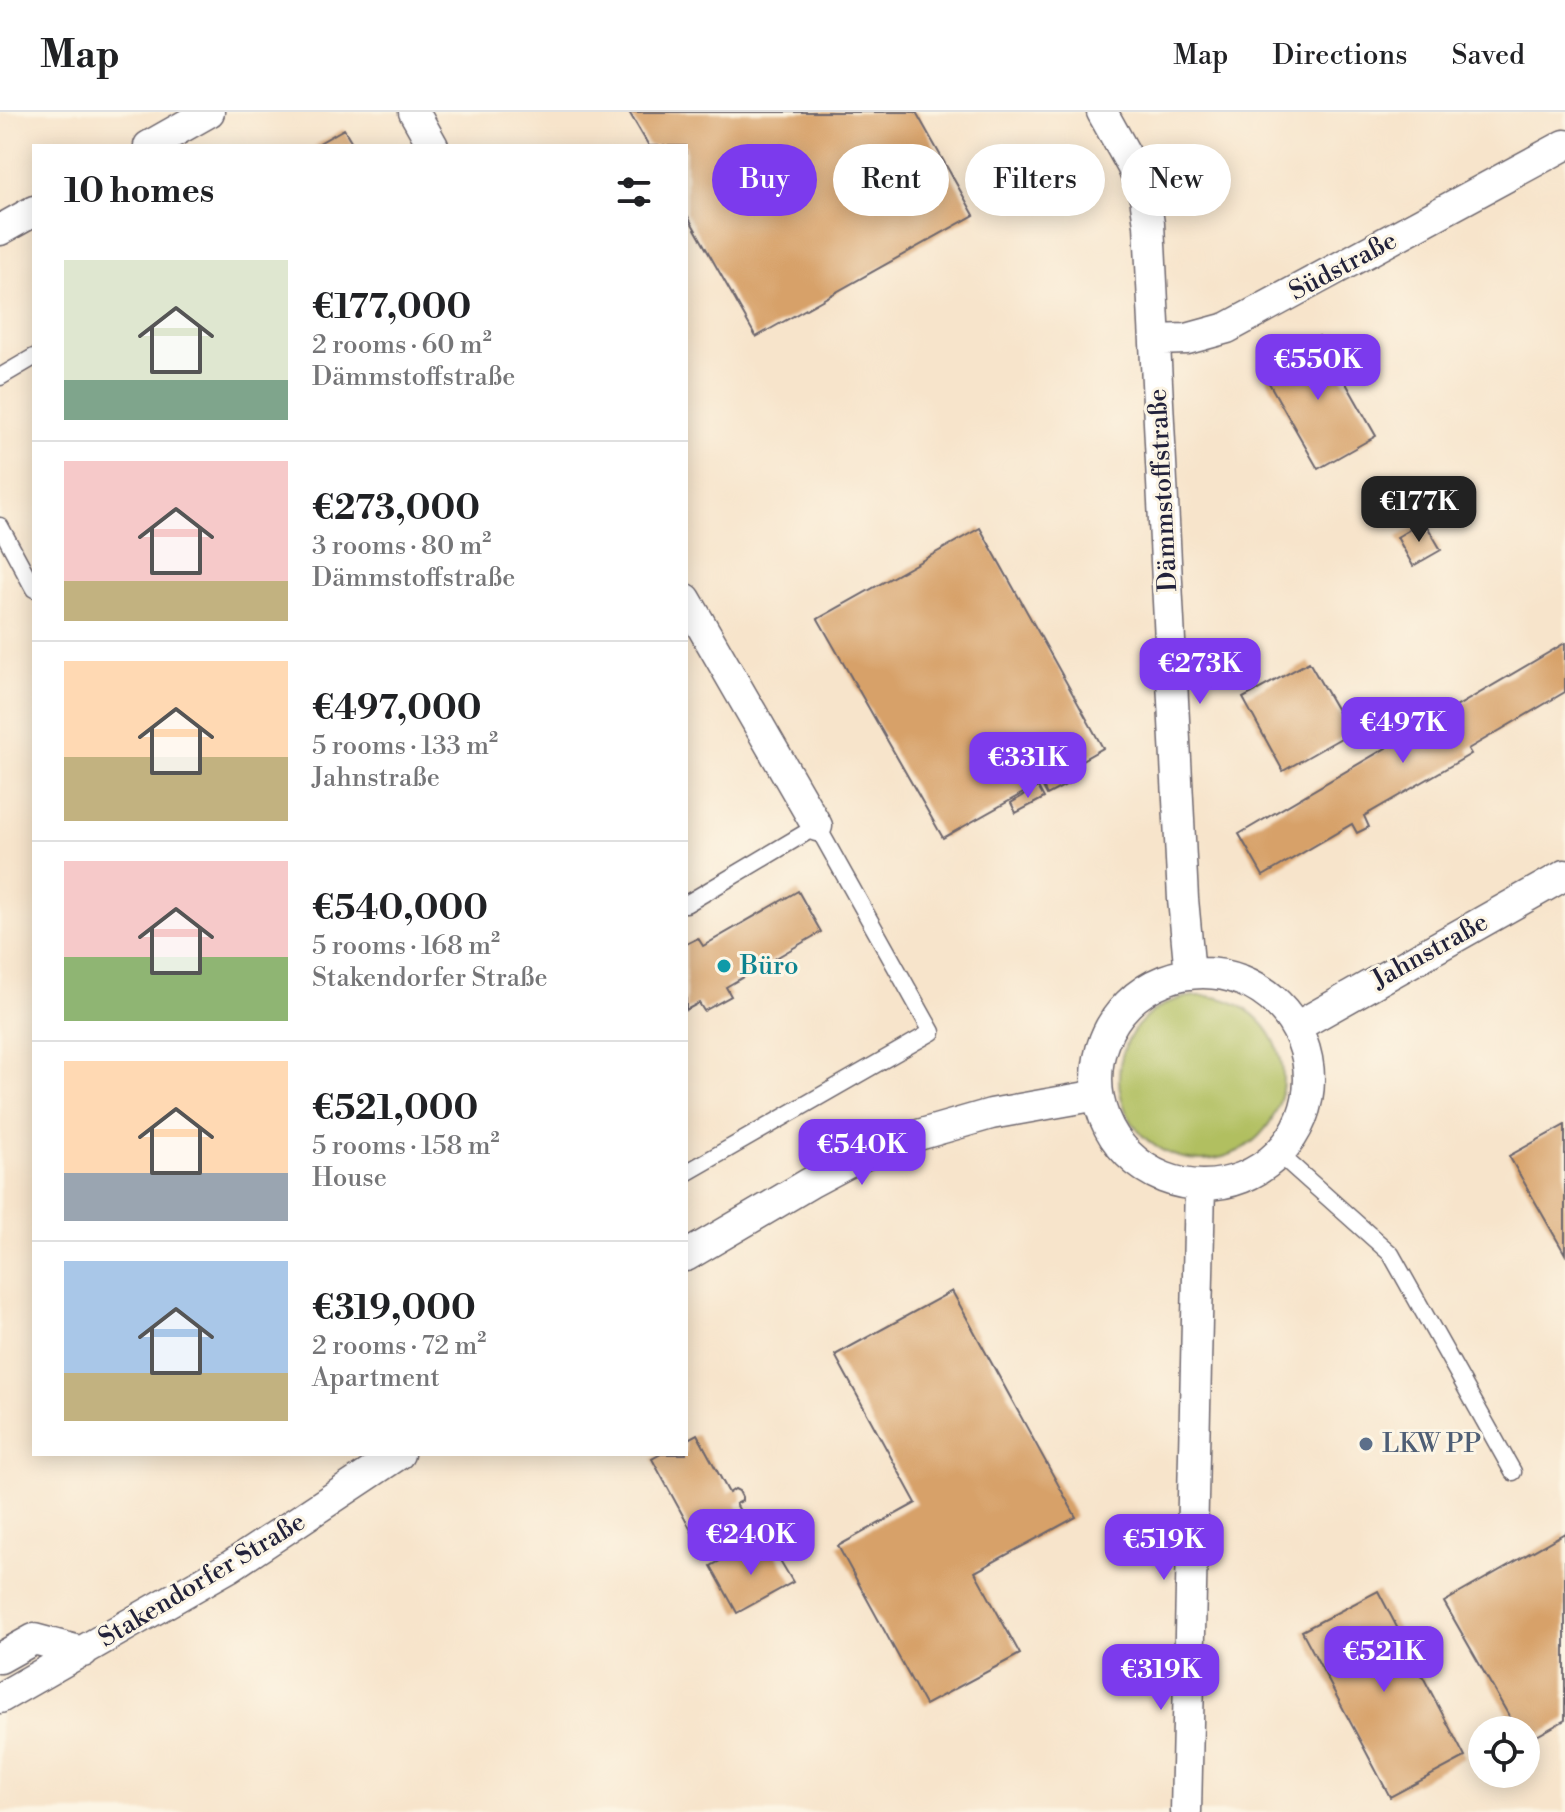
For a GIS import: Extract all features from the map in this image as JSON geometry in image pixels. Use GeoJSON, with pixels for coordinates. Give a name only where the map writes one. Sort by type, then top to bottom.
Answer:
{"type":"FeatureCollection","features":[{"type":"Feature","properties":{"kind":"street"},"geometry":{"type":"LineString","coordinates":[[153,144],[209,112]]}},
{"type":"Feature","properties":{"kind":"street"},"geometry":{"type":"LineString","coordinates":[[414,112],[432,144]]}},
{"type":"Feature","properties":{"kind":"street","name":"Dämmstoffstraße"},"geometry":{"type":"LineString","coordinates":[[1102,112],[1132,166],[1145,197],[1149,224],[1183,899],[1190,974]]}},
{"type":"Feature","properties":{"kind":"street","name":"Südstraße"},"geometry":{"type":"LineString","coordinates":[[1155,340],[1187,339],[1227,328],[1565,145]]}},
{"type":"Feature","properties":{"kind":"street"},"geometry":{"type":"LineString","coordinates":[[0,230],[32,212]]}},
{"type":"Feature","properties":{"kind":"street"},"geometry":{"type":"LineString","coordinates":[[688,602],[817,826]]}},
{"type":"Feature","properties":{"kind":"street","name":"Jahnstraße"},"geometry":{"type":"LineString","coordinates":[[1296,1027],[1565,875]]}},
{"type":"Feature","properties":{"kind":"street"},"geometry":{"type":"LineString","coordinates":[[1190,974],[1222,975],[1251,984],[1276,1003],[1296,1027],[1305,1048],[1309,1071],[1308,1093],[1292,1136],[1261,1167],[1221,1183],[1200,1185],[1179,1182],[1141,1165],[1113,1135],[1098,1095],[1099,1058],[1104,1040],[1124,1008],[1154,985],[1190,974]]}},
{"type":"Feature","properties":{"kind":"street"},"geometry":{"type":"LineString","coordinates":[[688,1255],[810,1183],[857,1158],[901,1140],[991,1114],[1098,1095]]}},
{"type":"Feature","properties":{"kind":"street"},"geometry":{"type":"LineString","coordinates":[[1186,1812],[1200,1185]]}},
{"type":"Feature","properties":{"kind":"street","name":"Stakendorfer Straße"},"geometry":{"type":"LineString","coordinates":[[0,1698],[229,1567],[396,1456]]}},
{"type":"Feature","properties":{"kind":"street"},"geometry":{"type":"LineString","coordinates":[[0,1658],[34,1639],[83,1652]]}},
{"type":"Feature","properties":{"kind":"lane"},"geometry":{"type":"LineString","coordinates":[[0,377],[32,358]]}},
{"type":"Feature","properties":{"kind":"lane"},"geometry":{"type":"LineString","coordinates":[[0,526],[28,564]]}},
{"type":"Feature","properties":{"kind":"lane"},"geometry":{"type":"LineString","coordinates":[[688,903],[817,826],[932,1032],[688,1172]]}},
{"type":"Feature","properties":{"kind":"lane"},"geometry":{"type":"LineString","coordinates":[[1278,1153],[1391,1254],[1513,1472]]}},
{"type":"Feature","properties":{"kind":"green space"},"geometry":{"type":"Polygon","coordinates":[[[1201,996],[1232,1002],[1259,1020],[1277,1047],[1283,1078],[1277,1109],[1259,1136],[1232,1154],[1201,1160],[1170,1154],[1143,1136],[1125,1109],[1119,1078],[1125,1047],[1143,1020],[1170,1002],[1201,996]]]}},
{"type":"Feature","properties":{"kind":"building"},"geometry":{"type":"Polygon","coordinates":[[[629,112],[916,112],[934,144],[833,144],[833,216],[949,216],[949,171],[965,199],[965,216],[972,216],[756,337],[688,217],[688,144],[648,144],[629,112]]]}},
{"type":"Feature","properties":{"kind":"building"},"geometry":{"type":"Polygon","coordinates":[[[344,129],[353,144],[318,144],[344,129]]]}},
{"type":"Feature","properties":{"kind":"building"},"geometry":{"type":"Polygon","coordinates":[[[1319,336],[1376,436],[1318,469],[1261,369],[1319,336]]]}},
{"type":"Feature","properties":{"kind":"building"},"geometry":{"type":"Polygon","coordinates":[[[1424,521],[1441,550],[1413,566],[1397,537],[1424,521]]]}},
{"type":"Feature","properties":{"kind":"building"},"geometry":{"type":"Polygon","coordinates":[[[980,528],[1103,748],[1068,768],[1075,780],[1047,795],[1041,783],[943,838],[818,619],[980,528]]]}},
{"type":"Feature","properties":{"kind":"building"},"geometry":{"type":"Polygon","coordinates":[[[1565,643],[1565,692],[1468,749],[1471,754],[1364,816],[1369,827],[1357,833],[1352,824],[1263,876],[1239,834],[1565,643]]]}},
{"type":"Feature","properties":{"kind":"building"},"geometry":{"type":"Polygon","coordinates":[[[1309,662],[1350,733],[1283,771],[1243,698],[1309,662]]]}},
{"type":"Feature","properties":{"kind":"building"},"geometry":{"type":"Polygon","coordinates":[[[1038,787],[1044,798],[1016,813],[1011,803],[1038,787]]]}},
{"type":"Feature","properties":{"kind":"building","name":"Büro"},"geometry":{"type":"Polygon","coordinates":[[[798,891],[821,932],[726,987],[731,996],[704,1011],[699,1003],[688,1009],[688,943],[698,938],[703,946],[798,891]]]}},
{"type":"Feature","properties":{"kind":"building"},"geometry":{"type":"Polygon","coordinates":[[[1565,1125],[1565,1254],[1509,1156],[1565,1125]]]}},
{"type":"Feature","properties":{"kind":"building"},"geometry":{"type":"Polygon","coordinates":[[[952,1291],[1076,1517],[975,1572],[1020,1654],[925,1705],[838,1546],[916,1503],[835,1355],[952,1291]]]}},
{"type":"Feature","properties":{"kind":"building"},"geometry":{"type":"Polygon","coordinates":[[[697,1434],[729,1493],[735,1489],[742,1497],[742,1501],[736,1504],[744,1518],[698,1543],[652,1459],[657,1456],[688,1456],[688,1439],[697,1434]]]}},
{"type":"Feature","properties":{"kind":"building"},"geometry":{"type":"Polygon","coordinates":[[[1565,1533],[1565,1720],[1540,1734],[1540,1716],[1509,1716],[1444,1602],[1565,1533]]]}},
{"type":"Feature","properties":{"kind":"building"},"geometry":{"type":"Polygon","coordinates":[[[752,1543],[760,1558],[774,1550],[793,1582],[737,1613],[711,1566],[752,1543]]]}},
{"type":"Feature","properties":{"kind":"building"},"geometry":{"type":"Polygon","coordinates":[[[1378,1591],[1465,1757],[1390,1797],[1302,1631],[1378,1591]]]}},
{"type":"Feature","properties":{"kind":"place","name":"Büro"},"geometry":{"type":"Point","coordinates":[724,966]}},
{"type":"Feature","properties":{"kind":"place","name":"LKW PP"},"geometry":{"type":"Point","coordinates":[1366,1444]}}]}
